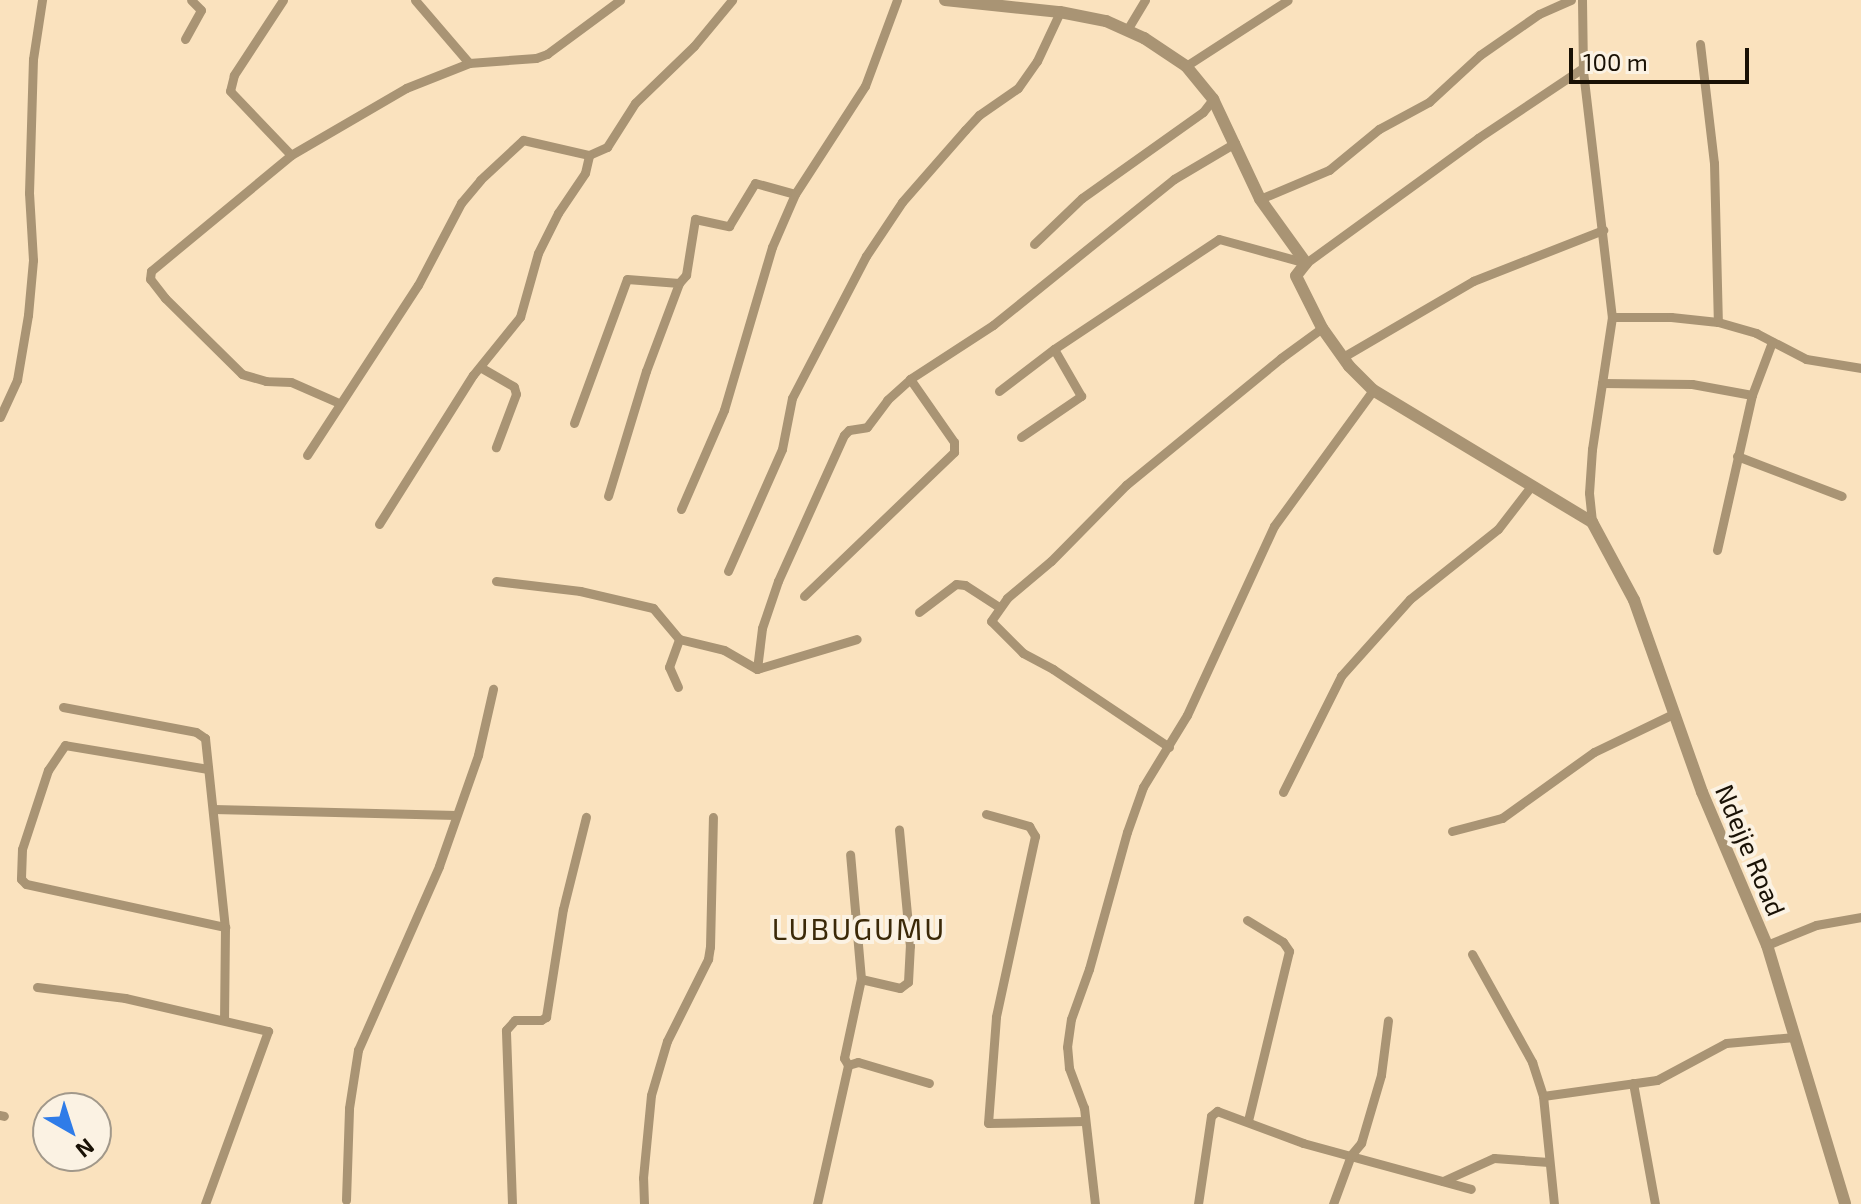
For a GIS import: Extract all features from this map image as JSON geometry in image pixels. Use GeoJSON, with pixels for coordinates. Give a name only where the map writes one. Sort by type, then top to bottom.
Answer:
{"type":"FeatureCollection","features":[{"type":"Feature","properties":{"kind":"street"},"geometry":{"type":"LineString","coordinates":[[0,417],[17,380],[28,315],[33,260],[29,193],[33,59],[42,0]]}},
{"type":"Feature","properties":{"kind":"street"},"geometry":{"type":"LineString","coordinates":[[185,39],[201,10],[191,0]]}},
{"type":"Feature","properties":{"kind":"street"},"geometry":{"type":"LineString","coordinates":[[283,0],[234,75],[230,91],[291,155]]}},
{"type":"Feature","properties":{"kind":"street"},"geometry":{"type":"LineString","coordinates":[[415,0],[469,63]]}},
{"type":"Feature","properties":{"kind":"street"},"geometry":{"type":"LineString","coordinates":[[339,403],[291,382],[266,381],[242,374],[189,324],[150,279],[152,270],[291,155],[406,88],[469,63],[536,58],[547,54],[620,0]]}},
{"type":"Feature","properties":{"kind":"street"},"geometry":{"type":"LineString","coordinates":[[307,455],[418,285],[461,203],[515,144],[526,140],[589,155],[607,147],[635,103],[694,46],[732,0]]}},
{"type":"Feature","properties":{"kind":"street"},"geometry":{"type":"LineString","coordinates":[[681,509],[724,410],[761,275],[795,194],[865,86],[897,0]]}},
{"type":"Feature","properties":{"kind":"street"},"geometry":{"type":"LineString","coordinates":[[945,0],[1060,12],[1106,21],[1127,30],[1186,66],[1213,99],[1260,199],[1306,263]]}},
{"type":"Feature","properties":{"kind":"street"},"geometry":{"type":"LineString","coordinates":[[1127,30],[1145,0]]}},
{"type":"Feature","properties":{"kind":"street"},"geometry":{"type":"LineString","coordinates":[[1186,66],[1288,0]]}},
{"type":"Feature","properties":{"kind":"street"},"geometry":{"type":"LineString","coordinates":[[1260,199],[1329,170],[1379,129],[1429,102],[1480,55],[1539,14],[1571,0]]}},
{"type":"Feature","properties":{"kind":"street"},"geometry":{"type":"LineString","coordinates":[[1582,0],[1583,68],[1612,317],[1589,493],[1592,522]]}},
{"type":"Feature","properties":{"kind":"street"},"geometry":{"type":"LineString","coordinates":[[728,571],[777,462],[792,398],[866,256],[902,202],[965,130],[979,115],[1018,88],[1037,61],[1060,12]]}},
{"type":"Feature","properties":{"kind":"street"},"geometry":{"type":"LineString","coordinates":[[1700,44],[1714,163],[1718,322]]}},
{"type":"Feature","properties":{"kind":"street"},"geometry":{"type":"LineString","coordinates":[[1583,68],[1478,138],[1306,263],[1296,276],[1322,328],[1373,390],[1592,522]]}},
{"type":"Feature","properties":{"kind":"street"},"geometry":{"type":"LineString","coordinates":[[1034,244],[1082,198],[1203,112],[1213,99]]}},
{"type":"Feature","properties":{"kind":"street"},"geometry":{"type":"LineString","coordinates":[[757,669],[762,628],[778,581],[844,435],[872,423],[887,400],[910,379],[993,325],[1174,179],[1235,143]]}},
{"type":"Feature","properties":{"kind":"street"},"geometry":{"type":"LineString","coordinates":[[379,524],[480,367],[520,317],[538,253],[558,213],[585,173],[589,155]]}},
{"type":"Feature","properties":{"kind":"street"},"geometry":{"type":"LineString","coordinates":[[608,496],[679,283],[686,275],[695,219],[729,226],[755,183],[795,194]]}},
{"type":"Feature","properties":{"kind":"street"},"geometry":{"type":"LineString","coordinates":[[1343,357],[1473,281],[1603,230]]}},
{"type":"Feature","properties":{"kind":"street"},"geometry":{"type":"LineString","coordinates":[[999,391],[1054,349],[1219,239],[1306,263]]}},
{"type":"Feature","properties":{"kind":"street"},"geometry":{"type":"LineString","coordinates":[[574,423],[627,279],[679,283]]}},
{"type":"Feature","properties":{"kind":"street"},"geometry":{"type":"LineString","coordinates":[[1612,317],[1671,317],[1718,322],[1756,333],[1806,359],[1861,368]]}},
{"type":"Feature","properties":{"kind":"street"},"geometry":{"type":"LineString","coordinates":[[1169,747],[1053,669],[1023,653],[991,621],[999,607],[1126,485],[1322,328]]}},
{"type":"Feature","properties":{"kind":"street"},"geometry":{"type":"LineString","coordinates":[[1717,550],[1752,395],[1772,342]]}},
{"type":"Feature","properties":{"kind":"street"},"geometry":{"type":"LineString","coordinates":[[1021,437],[1081,396],[1054,349]]}},
{"type":"Feature","properties":{"kind":"street"},"geometry":{"type":"LineString","coordinates":[[480,367],[514,387],[516,394],[496,447]]}},
{"type":"Feature","properties":{"kind":"street"},"geometry":{"type":"LineString","coordinates":[[804,596],[954,452],[954,442],[910,379]]}},
{"type":"Feature","properties":{"kind":"street"},"geometry":{"type":"LineString","coordinates":[[1602,383],[1692,384],[1752,395]]}},
{"type":"Feature","properties":{"kind":"street"},"geometry":{"type":"LineString","coordinates":[[1095,1204],[1084,1108],[1069,1068],[1071,1019],[1089,969],[1127,832],[1143,787],[1169,747],[1274,526],[1373,390]]}},
{"type":"Feature","properties":{"kind":"street"},"geometry":{"type":"LineString","coordinates":[[1737,456],[1842,496]]}},
{"type":"Feature","properties":{"kind":"street"},"geometry":{"type":"LineString","coordinates":[[1283,792],[1341,676],[1410,599],[1498,529],[1532,485]]}},
{"type":"Feature","properties":{"kind":"street","name":"Ndejje Road"},"geometry":{"type":"LineString","coordinates":[[1592,522],[1634,600],[1702,792],[1767,945],[1845,1204]]}},
{"type":"Feature","properties":{"kind":"street"},"geometry":{"type":"LineString","coordinates":[[496,581],[580,591],[653,608],[679,639],[724,650],[757,669],[857,639]]}},
{"type":"Feature","properties":{"kind":"street"},"geometry":{"type":"LineString","coordinates":[[919,612],[956,584],[965,585],[999,607]]}},
{"type":"Feature","properties":{"kind":"street"},"geometry":{"type":"LineString","coordinates":[[678,687],[669,667],[679,639]]}},
{"type":"Feature","properties":{"kind":"street"},"geometry":{"type":"LineString","coordinates":[[346,1200],[349,1108],[358,1050],[439,866],[478,755],[493,689]]}},
{"type":"Feature","properties":{"kind":"street"},"geometry":{"type":"LineString","coordinates":[[63,707],[196,732],[206,740],[225,927],[224,1018]]}},
{"type":"Feature","properties":{"kind":"street"},"geometry":{"type":"LineString","coordinates":[[1452,831],[1502,818],[1594,752],[1673,714]]}},
{"type":"Feature","properties":{"kind":"street"},"geometry":{"type":"LineString","coordinates":[[208,769],[65,745],[48,770],[22,849],[21,879],[26,884],[225,927]]}},
{"type":"Feature","properties":{"kind":"street"},"geometry":{"type":"LineString","coordinates":[[213,809],[456,815]]}},
{"type":"Feature","properties":{"kind":"street"},"geometry":{"type":"LineString","coordinates":[[986,814],[1029,826],[1035,836],[996,1017],[988,1123],[1085,1121]]}},
{"type":"Feature","properties":{"kind":"street"},"geometry":{"type":"LineString","coordinates":[[512,1204],[507,1026],[515,1020],[541,1020],[546,1017],[563,909],[586,817]]}},
{"type":"Feature","properties":{"kind":"street"},"geometry":{"type":"LineString","coordinates":[[644,1204],[643,1178],[651,1095],[667,1041],[708,959],[713,817]]}},
{"type":"Feature","properties":{"kind":"street"},"geometry":{"type":"LineString","coordinates":[[861,979],[900,988],[908,982],[910,946],[899,830]]}},
{"type":"Feature","properties":{"kind":"street"},"geometry":{"type":"LineString","coordinates":[[817,1204],[848,1065],[844,1058],[861,979],[850,854]]}},
{"type":"Feature","properties":{"kind":"street"},"geometry":{"type":"LineString","coordinates":[[1767,945],[1816,925],[1861,917]]}},
{"type":"Feature","properties":{"kind":"street"},"geometry":{"type":"LineString","coordinates":[[1247,920],[1283,942],[1289,951],[1248,1121]]}},
{"type":"Feature","properties":{"kind":"street"},"geometry":{"type":"LineString","coordinates":[[1472,954],[1532,1062],[1543,1096],[1554,1204]]}},
{"type":"Feature","properties":{"kind":"street"},"geometry":{"type":"LineString","coordinates":[[37,987],[125,998],[266,1029],[269,1035],[205,1204]]}},
{"type":"Feature","properties":{"kind":"street"},"geometry":{"type":"LineString","coordinates":[[1333,1204],[1351,1155],[1361,1143],[1381,1075],[1388,1020]]}},
{"type":"Feature","properties":{"kind":"street"},"geometry":{"type":"LineString","coordinates":[[1543,1096],[1662,1078],[1726,1043],[1795,1037]]}},
{"type":"Feature","properties":{"kind":"street"},"geometry":{"type":"LineString","coordinates":[[848,1065],[858,1062],[929,1083]]}},
{"type":"Feature","properties":{"kind":"street"},"geometry":{"type":"LineString","coordinates":[[1633,1083],[1655,1204]]}},
{"type":"Feature","properties":{"kind":"street"},"geometry":{"type":"LineString","coordinates":[[1198,1204],[1211,1116],[1217,1111],[1303,1143],[1471,1189]]}},
{"type":"Feature","properties":{"kind":"street"},"geometry":{"type":"LineString","coordinates":[[1443,1181],[1494,1158],[1549,1162]]}},
{"type":"Feature","properties":{"kind":"district","name":"LUBUGUMU"},"geometry":{"type":"Point","coordinates":[859,928]}}]}
